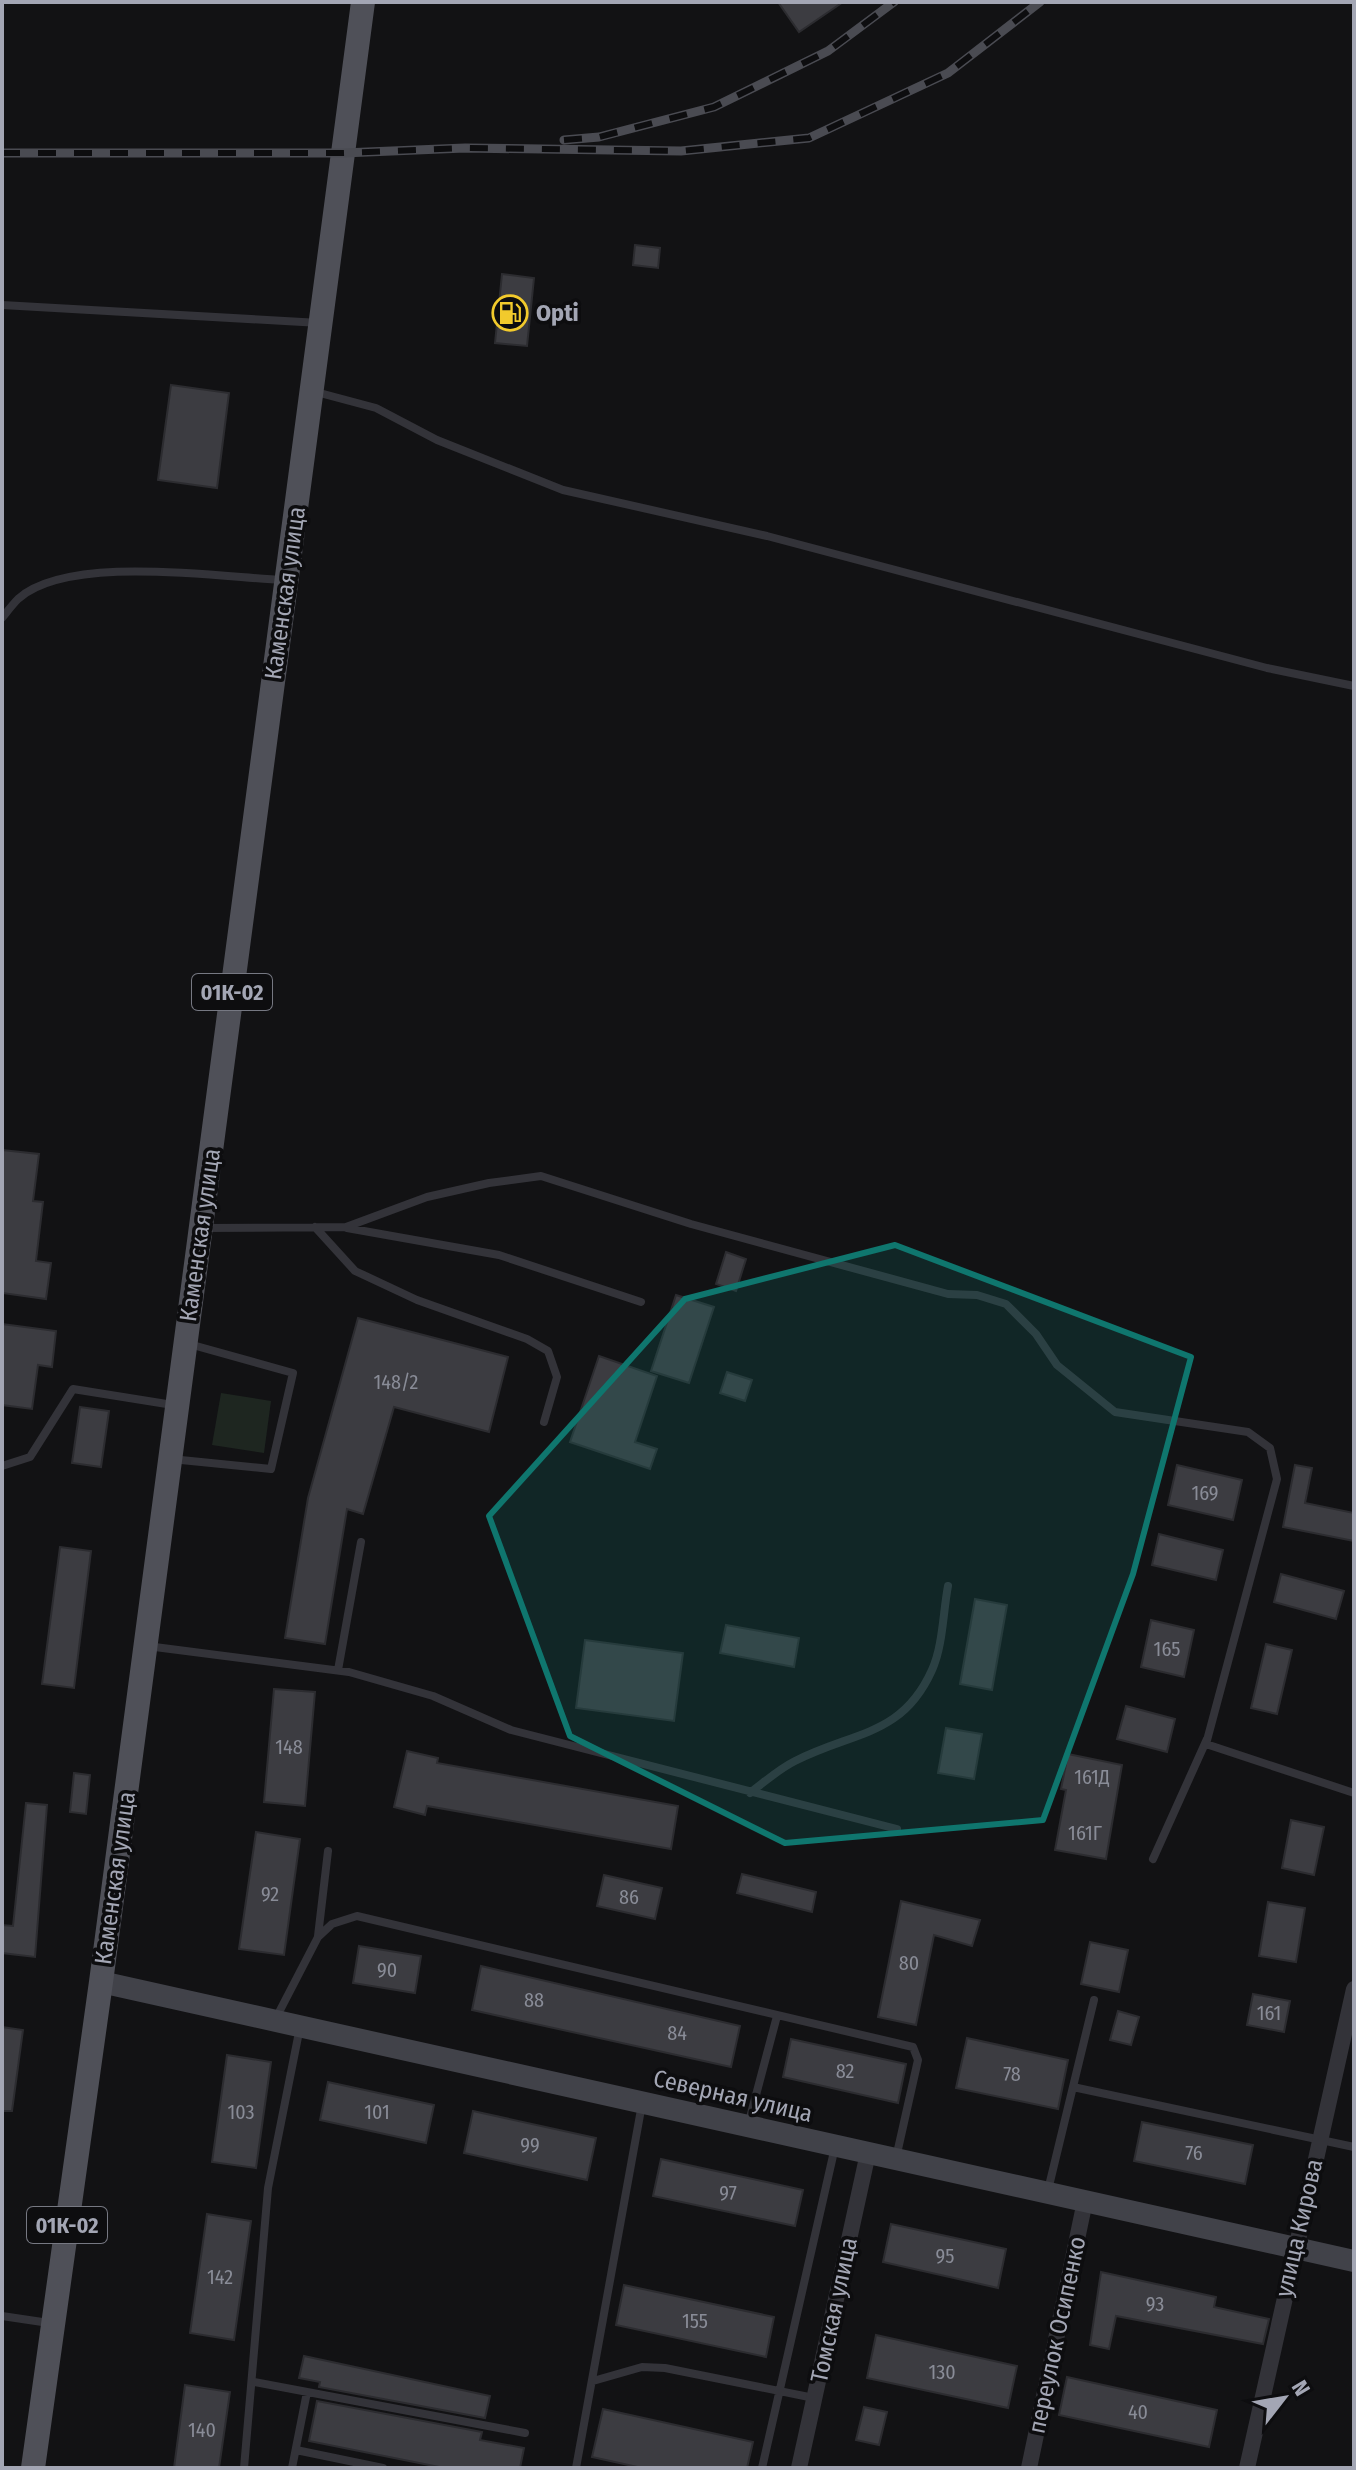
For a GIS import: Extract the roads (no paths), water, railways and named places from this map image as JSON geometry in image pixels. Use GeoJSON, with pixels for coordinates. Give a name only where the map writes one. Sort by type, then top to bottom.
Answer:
{"type":"FeatureCollection","features":[{"type":"Feature","properties":{"kind":"main road","name":"Каменская улица"},"geometry":{"type":"LineString","coordinates":[[33,2468],[146,1646],[363,2]]}},
{"type":"Feature","properties":{"kind":"street","name":"Северная улица"},"geometry":{"type":"LineString","coordinates":[[101,1982],[1354,2261]]}},
{"type":"Feature","properties":{"kind":"street","name":"улица Кирова"},"geometry":{"type":"LineString","coordinates":[[1247,2468],[1293,2248],[1354,1989]]}},
{"type":"Feature","properties":{"kind":"street","name":"Томская улица"},"geometry":{"type":"LineString","coordinates":[[799,2468],[868,2153]]}},
{"type":"Feature","properties":{"kind":"street","name":"переулок Осипенко"},"geometry":{"type":"LineString","coordinates":[[1029,2468],[1085,2201]]}},
{"type":"Feature","properties":{"kind":"lane"},"geometry":{"type":"LineString","coordinates":[[2,305],[320,323]]}},
{"type":"Feature","properties":{"kind":"lane"},"geometry":{"type":"LineString","coordinates":[[311,390],[376,408],[437,440],[563,490],[767,536],[1267,668],[1354,686]]}},
{"type":"Feature","properties":{"kind":"lane"},"geometry":{"type":"LineString","coordinates":[[2,618],[20,597],[58,580],[116,571],[286,581]]}},
{"type":"Feature","properties":{"kind":"lane"},"geometry":{"type":"LineString","coordinates":[[346,1227],[427,1197],[489,1183],[541,1176],[691,1224],[948,1294],[977,1295],[1006,1304],[1036,1334],[1057,1365],[1115,1412],[1248,1432],[1270,1448],[1277,1479],[1206,1744],[1354,1793]]}},
{"type":"Feature","properties":{"kind":"lane"},"geometry":{"type":"LineString","coordinates":[[315,1227],[355,1271],[417,1300],[527,1339],[548,1351],[557,1377],[544,1422]]}},
{"type":"Feature","properties":{"kind":"lane"},"geometry":{"type":"LineString","coordinates":[[201,1228],[346,1227],[499,1255],[641,1302]]}},
{"type":"Feature","properties":{"kind":"lane"},"geometry":{"type":"LineString","coordinates":[[171,1459],[271,1469],[293,1373],[185,1342]]}},
{"type":"Feature","properties":{"kind":"lane"},"geometry":{"type":"LineString","coordinates":[[2,1466],[30,1457],[73,1389],[178,1406]]}},
{"type":"Feature","properties":{"kind":"lane"},"geometry":{"type":"LineString","coordinates":[[338,1670],[361,1542]]}},
{"type":"Feature","properties":{"kind":"lane"},"geometry":{"type":"LineString","coordinates":[[750,1793],[792,1762],[840,1740],[885,1727],[913,1704],[933,1668],[948,1586]]}},
{"type":"Feature","properties":{"kind":"lane"},"geometry":{"type":"LineString","coordinates":[[146,1646],[338,1670],[433,1696],[511,1730],[897,1829]]}},
{"type":"Feature","properties":{"kind":"lane"},"geometry":{"type":"LineString","coordinates":[[1153,1859],[1207,1738]]}},
{"type":"Feature","properties":{"kind":"lane"},"geometry":{"type":"LineString","coordinates":[[318,1937],[328,1851]]}},
{"type":"Feature","properties":{"kind":"lane"},"geometry":{"type":"LineString","coordinates":[[275,2021],[318,1937],[332,1924],[357,1916],[913,2047],[918,2060],[895,2159]]}},
{"type":"Feature","properties":{"kind":"lane"},"geometry":{"type":"LineString","coordinates":[[1048,2193],[1094,2000]]}},
{"type":"Feature","properties":{"kind":"lane"},"geometry":{"type":"LineString","coordinates":[[748,2126],[777,2016]]}},
{"type":"Feature","properties":{"kind":"lane"},"geometry":{"type":"LineString","coordinates":[[244,2468],[254,2382],[268,2188],[300,2026]]}},
{"type":"Feature","properties":{"kind":"lane"},"geometry":{"type":"LineString","coordinates":[[1073,2087],[1354,2147]]}},
{"type":"Feature","properties":{"kind":"lane"},"geometry":{"type":"LineString","coordinates":[[577,2468],[643,2103]]}},
{"type":"Feature","properties":{"kind":"lane"},"geometry":{"type":"LineString","coordinates":[[762,2468],[835,2146]]}},
{"type":"Feature","properties":{"kind":"lane"},"geometry":{"type":"LineString","coordinates":[[2,2316],[54,2324]]}},
{"type":"Feature","properties":{"kind":"lane"},"geometry":{"type":"LineString","coordinates":[[593,2381],[616,2371],[642,2367],[665,2368],[814,2398]]}},
{"type":"Feature","properties":{"kind":"lane"},"geometry":{"type":"LineString","coordinates":[[254,2382],[525,2433]]}},
{"type":"Feature","properties":{"kind":"lane"},"geometry":{"type":"LineString","coordinates":[[292,2468],[307,2392]]}},
{"type":"Feature","properties":{"kind":"lane"},"geometry":{"type":"LineString","coordinates":[[296,2450],[383,2468]]}},
{"type":"Feature","properties":{"kind":"railway"},"geometry":{"type":"LineString","coordinates":[[564,140],[599,137],[714,107],[828,51],[894,2]]}},
{"type":"Feature","properties":{"kind":"railway"},"geometry":{"type":"LineString","coordinates":[[2,153],[343,153],[465,148],[681,151],[809,138],[948,73],[1040,2]]}},
{"type":"Feature","properties":{"kind":"place","name":"Opti"},"geometry":{"type":"Point","coordinates":[510,313]}}]}
